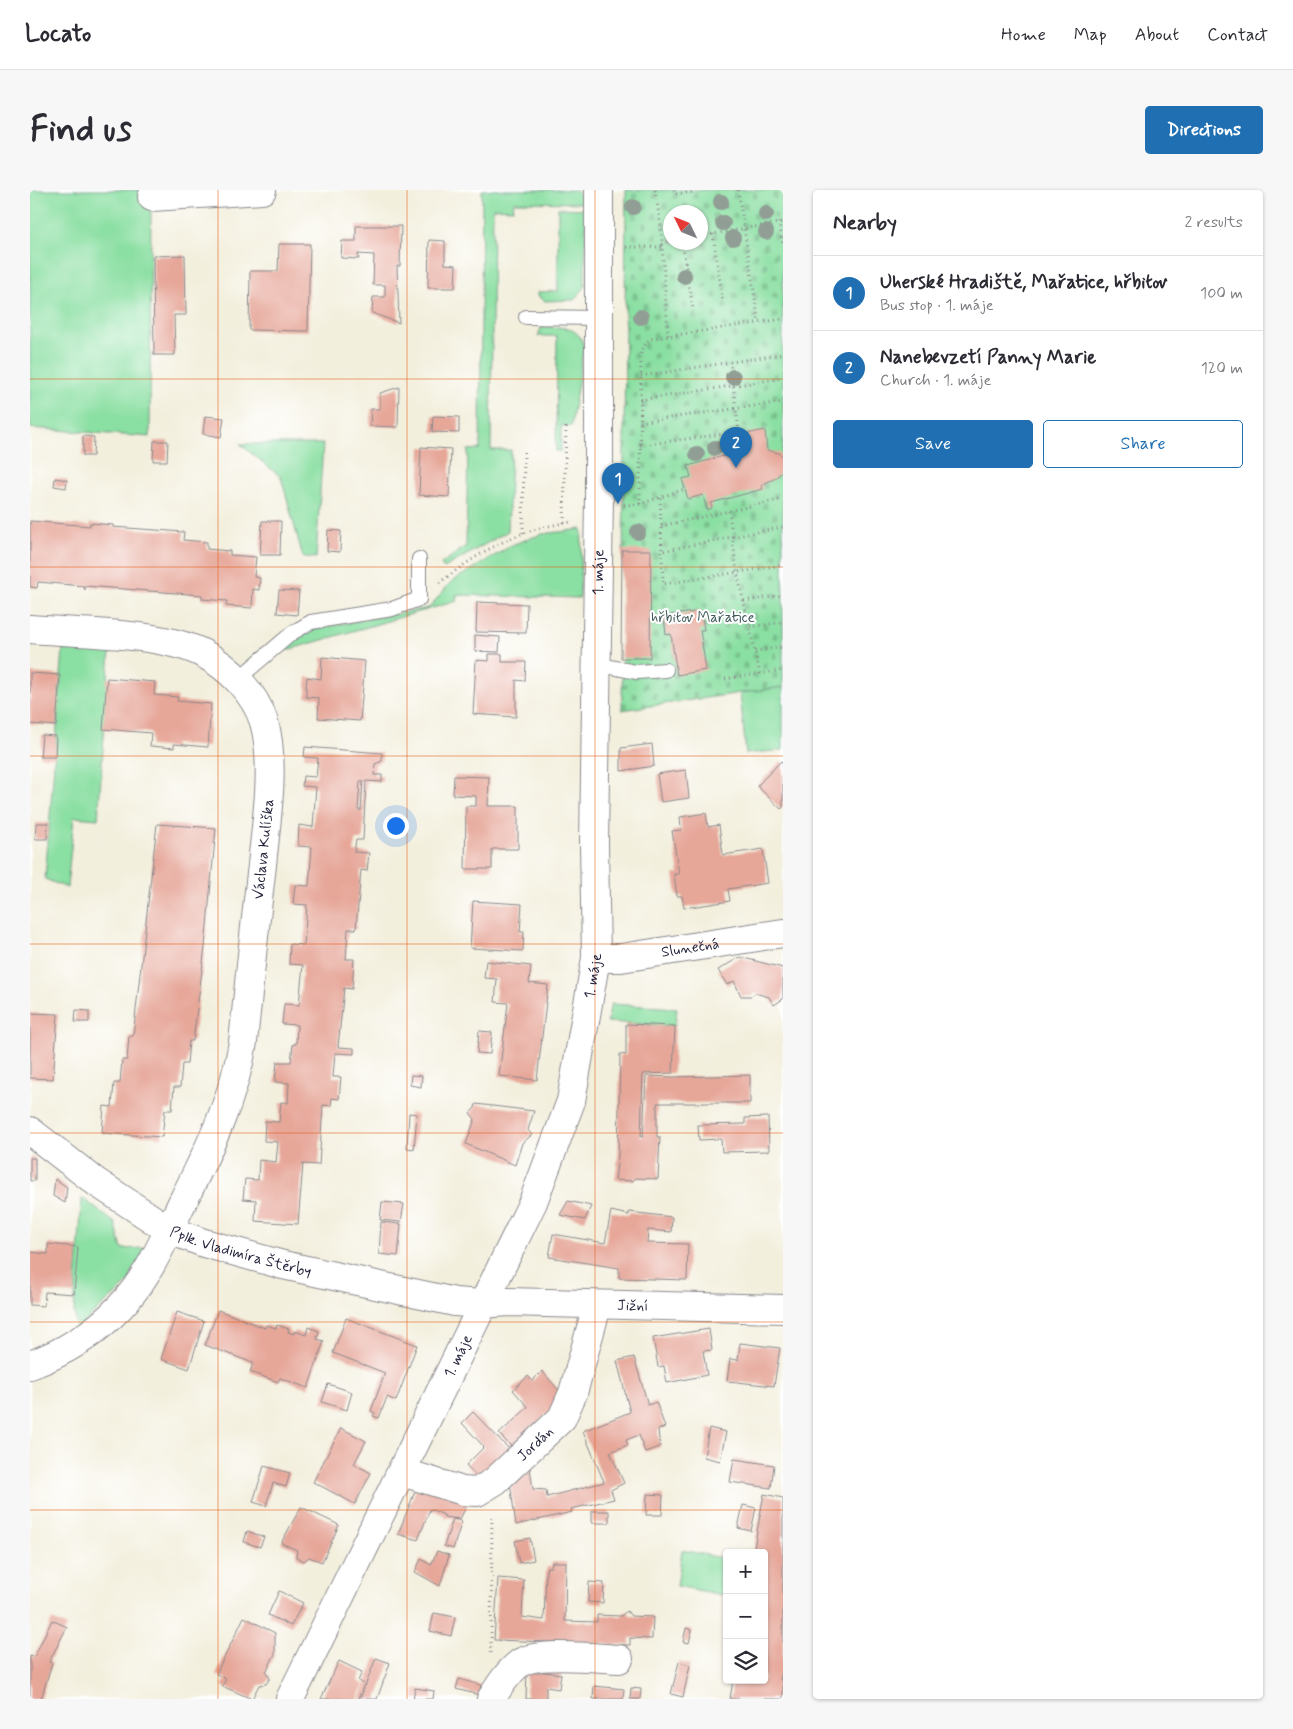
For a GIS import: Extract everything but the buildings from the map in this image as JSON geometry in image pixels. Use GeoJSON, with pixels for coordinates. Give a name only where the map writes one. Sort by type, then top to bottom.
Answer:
{"type":"FeatureCollection","features":[{"type":"Feature","properties":{"kind":"street"},"geometry":{"type":"LineString","coordinates":[[152,197],[262,190]]}},
{"type":"Feature","properties":{"kind":"street","name":"1. máje"},"geometry":{"type":"LineString","coordinates":[[290,1699],[533,1202],[571,1101],[596,958],[594,844],[598,519],[599,190]]}},
{"type":"Feature","properties":{"kind":"street","name":"Václava Kulíška"},"geometry":{"type":"LineString","coordinates":[[30,630],[156,640],[180,645],[202,653],[237,680],[259,709],[264,724],[270,782],[243,1042],[237,1072],[227,1103],[169,1230],[143,1280],[117,1310],[74,1344],[30,1365]]}},
{"type":"Feature","properties":{"kind":"street","name":"Slunečná"},"geometry":{"type":"LineString","coordinates":[[596,958],[621,958],[783,933]]}},
{"type":"Feature","properties":{"kind":"street","name":"Pplk. Vladimíra Štěrby"},"geometry":{"type":"LineString","coordinates":[[30,1131],[96,1182],[169,1230],[204,1243],[283,1265],[455,1302],[482,1304]]}},
{"type":"Feature","properties":{"kind":"street","name":"Jižní"},"geometry":{"type":"LineString","coordinates":[[482,1304],[508,1302],[597,1306],[783,1309]]}},
{"type":"Feature","properties":{"kind":"street","name":"Jordán"},"geometry":{"type":"LineString","coordinates":[[477,1492],[495,1481],[562,1418],[573,1393],[597,1306]]}},
{"type":"Feature","properties":{"kind":"street"},"geometry":{"type":"LineString","coordinates":[[402,1472],[463,1491],[477,1492]]}},
{"type":"Feature","properties":{"kind":"street"},"geometry":{"type":"LineString","coordinates":[[491,1699],[501,1682],[520,1663],[535,1657],[620,1659]]}},
{"type":"Feature","properties":{"kind":"lane"},"geometry":{"type":"LineString","coordinates":[[526,317],[599,318]]}},
{"type":"Feature","properties":{"kind":"lane"},"geometry":{"type":"LineString","coordinates":[[237,680],[292,633],[311,622],[392,609],[419,599],[419,560]]}},
{"type":"Feature","properties":{"kind":"lane"},"geometry":{"type":"LineString","coordinates":[[596,664],[636,672],[666,670]]}},
{"type":"Feature","properties":{"kind":"path"},"geometry":{"type":"LineString","coordinates":[[655,190],[662,245],[668,336]]}},
{"type":"Feature","properties":{"kind":"path"},"geometry":{"type":"LineString","coordinates":[[674,190],[675,194],[693,192]]}},
{"type":"Feature","properties":{"kind":"path"},"geometry":{"type":"LineString","coordinates":[[738,190],[759,323]]}},
{"type":"Feature","properties":{"kind":"path"},"geometry":{"type":"LineString","coordinates":[[708,235],[781,222],[783,246]]}},
{"type":"Feature","properties":{"kind":"path"},"geometry":{"type":"LineString","coordinates":[[713,234],[723,304]]}},
{"type":"Feature","properties":{"kind":"path"},"geometry":{"type":"LineString","coordinates":[[624,247],[662,245]]}},
{"type":"Feature","properties":{"kind":"path"},"geometry":{"type":"LineString","coordinates":[[683,250],[694,309]]}},
{"type":"Feature","properties":{"kind":"path"},"geometry":{"type":"LineString","coordinates":[[640,504],[641,350],[650,339],[783,319]]}},
{"type":"Feature","properties":{"kind":"path"},"geometry":{"type":"LineString","coordinates":[[640,376],[783,354]]}},
{"type":"Feature","properties":{"kind":"path"},"geometry":{"type":"LineString","coordinates":[[640,445],[740,432],[730,362]]}},
{"type":"Feature","properties":{"kind":"path"},"geometry":{"type":"LineString","coordinates":[[640,400],[783,378]]}},
{"type":"Feature","properties":{"kind":"path"},"geometry":{"type":"LineString","coordinates":[[640,422],[782,402],[783,407]]}},
{"type":"Feature","properties":{"kind":"path"},"geometry":{"type":"LineString","coordinates":[[564,523],[566,425]]}},
{"type":"Feature","properties":{"kind":"path"},"geometry":{"type":"LineString","coordinates":[[523,533],[524,451]]}},
{"type":"Feature","properties":{"kind":"path"},"geometry":{"type":"LineString","coordinates":[[419,599],[474,556],[523,533],[543,525],[598,519],[614,520],[614,505],[640,504],[685,489]]}},
{"type":"Feature","properties":{"kind":"path"},"geometry":{"type":"LineString","coordinates":[[660,498],[663,584],[783,565]]}},
{"type":"Feature","properties":{"kind":"path"},"geometry":{"type":"LineString","coordinates":[[661,526],[783,499]]}},
{"type":"Feature","properties":{"kind":"path"},"geometry":{"type":"LineString","coordinates":[[729,511],[737,572],[760,674]]}},
{"type":"Feature","properties":{"kind":"path"},"geometry":{"type":"LineString","coordinates":[[662,551],[783,527]]}},
{"type":"Feature","properties":{"kind":"path"},"geometry":{"type":"LineString","coordinates":[[744,600],[783,595]]}},
{"type":"Feature","properties":{"kind":"path"},"geometry":{"type":"LineString","coordinates":[[750,627],[783,622]]}},
{"type":"Feature","properties":{"kind":"path"},"geometry":{"type":"LineString","coordinates":[[755,651],[783,647]]}},
{"type":"Feature","properties":{"kind":"path"},"geometry":{"type":"LineString","coordinates":[[725,679],[783,670]]}},
{"type":"Feature","properties":{"kind":"path"},"geometry":{"type":"LineString","coordinates":[[477,1492],[491,1510],[493,1526],[491,1661]]}},
{"type":"Feature","properties":{"kind":"green space"},"geometry":{"type":"Polygon","coordinates":[[[30,190],[151,190],[150,437],[30,428],[30,190]]]}},
{"type":"Feature","properties":{"kind":"green space"},"geometry":{"type":"Polygon","coordinates":[[[482,190],[577,190],[585,203],[514,202],[513,209],[493,208],[491,450],[511,450],[508,531],[444,568],[441,564],[466,546],[468,450],[480,449],[482,190]]]}},
{"type":"Feature","properties":{"kind":"green space","name":"hřbitov Mařatice"},"geometry":{"type":"Polygon","coordinates":[[[626,190],[783,190],[783,687],[622,710],[626,190]]]}},
{"type":"Feature","properties":{"kind":"green space"},"geometry":{"type":"Polygon","coordinates":[[[558,208],[586,209],[585,287],[574,300],[545,301],[538,296],[538,292],[558,291],[558,208]]]}},
{"type":"Feature","properties":{"kind":"green space"},"geometry":{"type":"Polygon","coordinates":[[[541,328],[570,329],[578,335],[584,346],[571,426],[561,426],[561,451],[556,451],[557,336],[538,336],[541,328]]]}},
{"type":"Feature","properties":{"kind":"green space"},"geometry":{"type":"Polygon","coordinates":[[[240,444],[323,444],[316,558],[303,557],[281,477],[240,444]]]}},
{"type":"Feature","properties":{"kind":"green space"},"geometry":{"type":"Polygon","coordinates":[[[582,529],[580,598],[456,595],[457,601],[284,651],[296,640],[313,629],[429,608],[451,582],[514,544],[542,534],[582,529]]]}},
{"type":"Feature","properties":{"kind":"green space"},"geometry":{"type":"Polygon","coordinates":[[[63,649],[110,651],[98,819],[74,817],[67,888],[45,879],[63,649]]]}},
{"type":"Feature","properties":{"kind":"green space"},"geometry":{"type":"Polygon","coordinates":[[[783,687],[783,750],[746,754],[740,693],[783,687]]]}},
{"type":"Feature","properties":{"kind":"green space"},"geometry":{"type":"Polygon","coordinates":[[[611,1004],[677,1008],[675,1026],[607,1022],[611,1004]]]}},
{"type":"Feature","properties":{"kind":"green space"},"geometry":{"type":"Polygon","coordinates":[[[82,1198],[115,1223],[122,1249],[145,1248],[136,1276],[76,1329],[74,1311],[82,1198]]]}},
{"type":"Feature","properties":{"kind":"green space"},"geometry":{"type":"Polygon","coordinates":[[[682,1550],[723,1558],[723,1595],[677,1586],[682,1550]]]}},
{"type":"Feature","properties":{"kind":"place","name":"Nanebevzetí Panny Marie"},"geometry":{"type":"Point","coordinates":[736,468]}},
{"type":"Feature","properties":{"kind":"place","name":"Uherské Hradiště, Mařatice, hřbitov"},"geometry":{"type":"Point","coordinates":[618,504]}}]}
